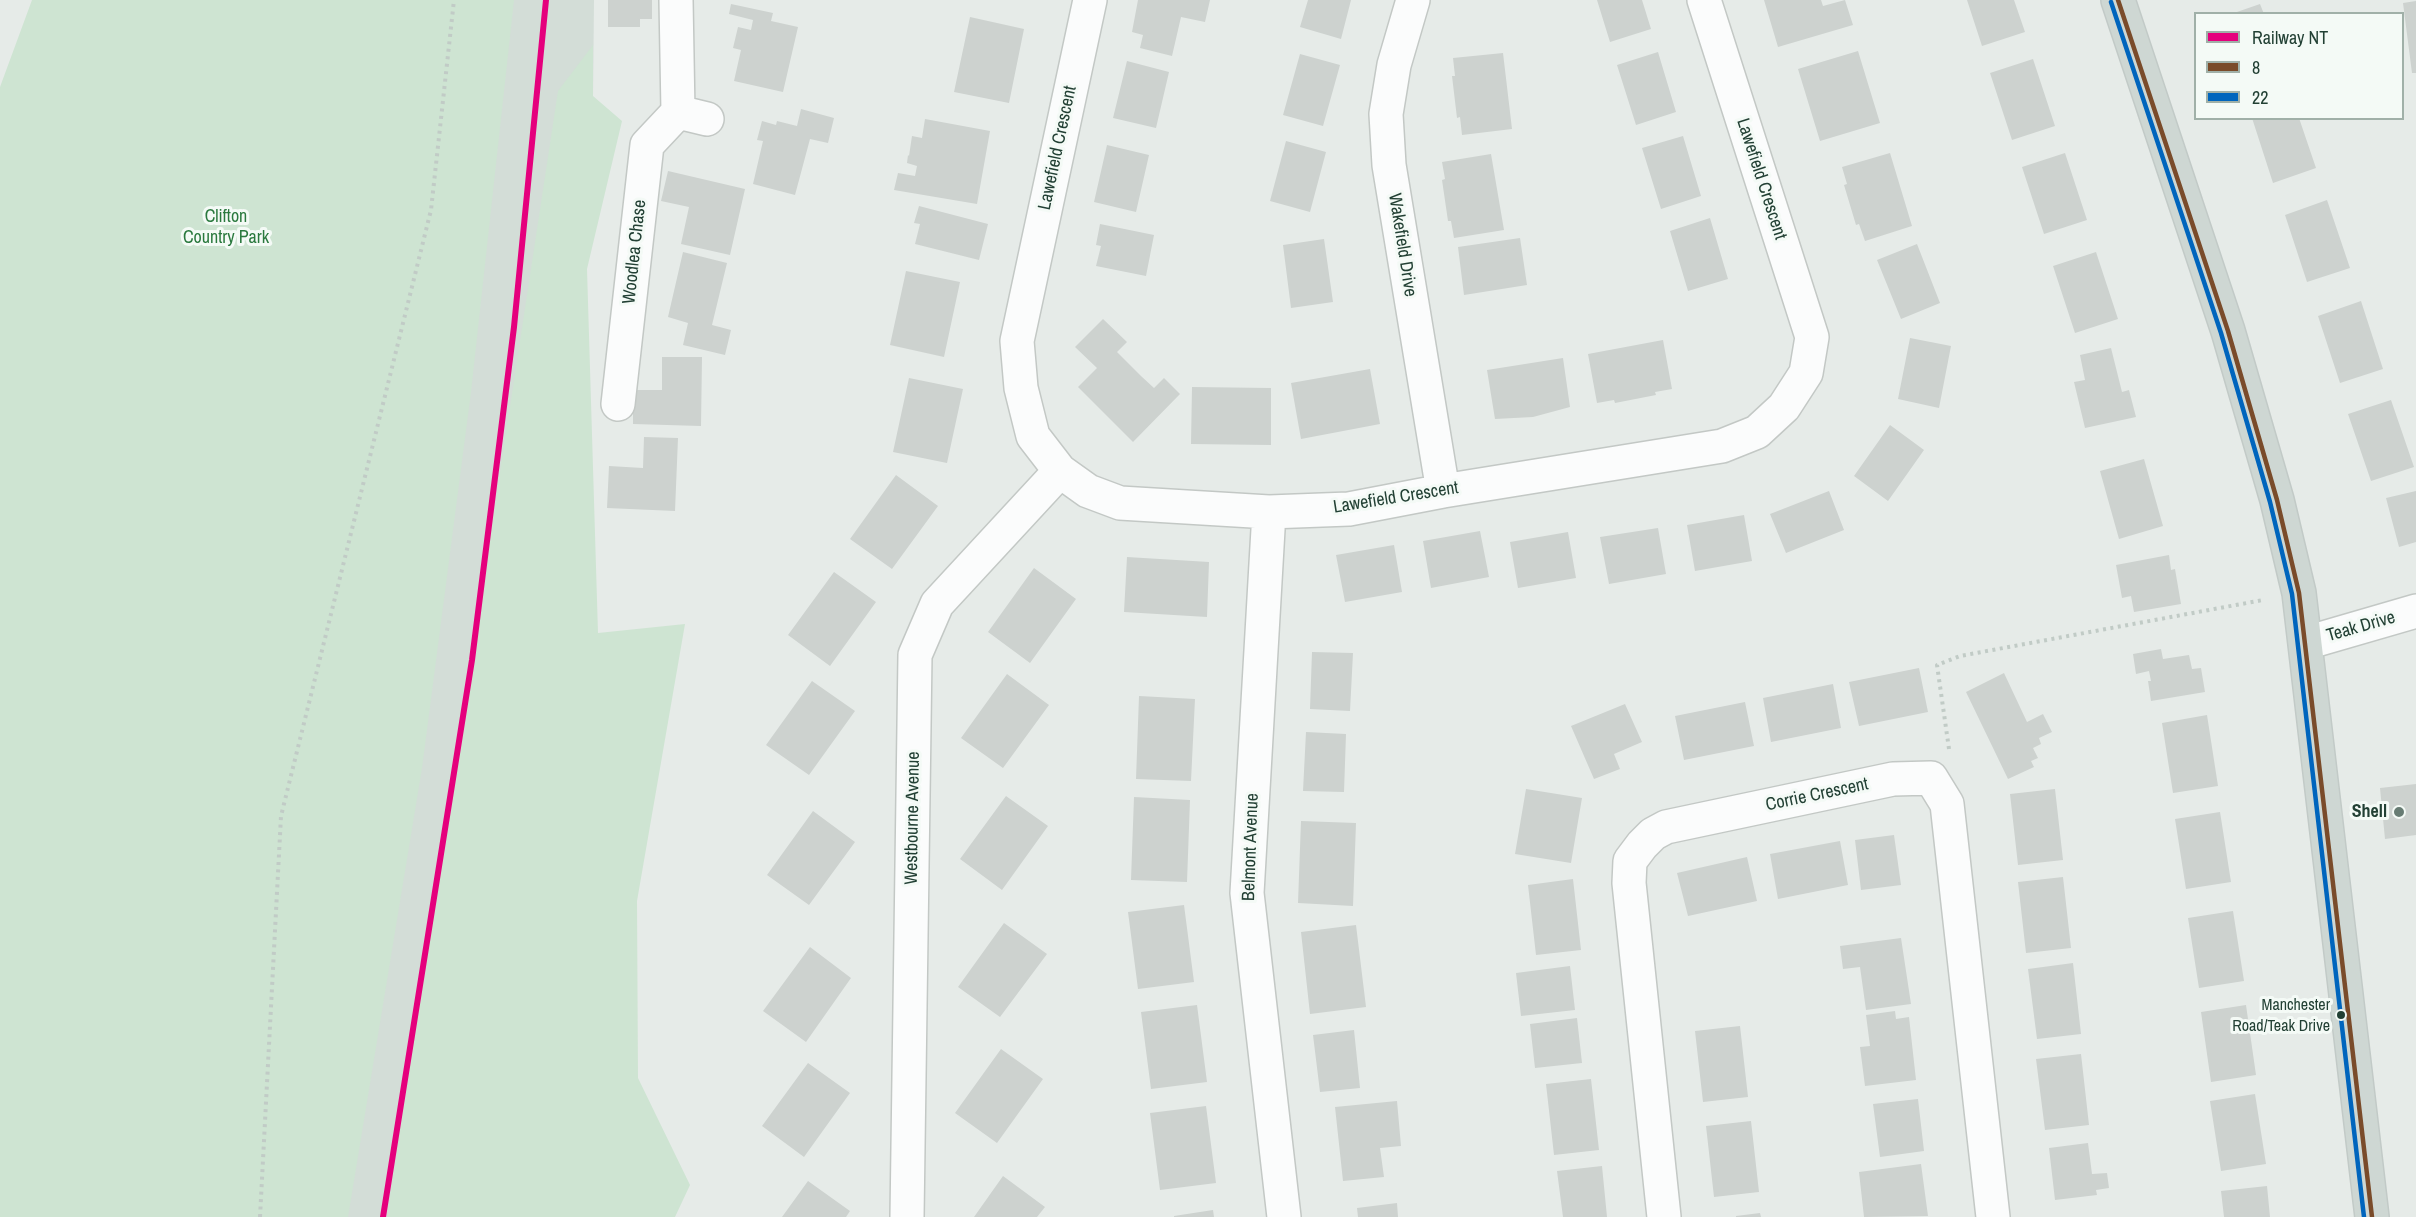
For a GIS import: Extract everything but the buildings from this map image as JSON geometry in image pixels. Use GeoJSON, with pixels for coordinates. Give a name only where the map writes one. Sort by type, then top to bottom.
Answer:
{"type":"FeatureCollection","features":[{"type":"Feature","properties":{"kind":"main road"},"geometry":{"type":"LineString","coordinates":[[2118,0],[2228,331],[2277,500],[2299,593],[2372,1217]]}},
{"type":"Feature","properties":{"kind":"street","name":"Woodlea Chase"},"geometry":{"type":"LineString","coordinates":[[618,404],[647,145],[693,115],[676,0]]}},
{"type":"Feature","properties":{"kind":"street","name":"Lawefield Crescent"},"geometry":{"type":"LineString","coordinates":[[1090,0],[1017,341],[1021,388],[1033,436],[1060,471],[1088,491],[1120,503],[1269,512],[1348,509],[1443,491],[1722,446],[1757,432],[1784,407],[1806,374],[1812,337],[1704,0]]}},
{"type":"Feature","properties":{"kind":"street","name":"Wakefield Drive"},"geometry":{"type":"LineString","coordinates":[[1413,0],[1387,104],[1389,165],[1443,491]]}},
{"type":"Feature","properties":{"kind":"street","name":"Westbourne Avenue"},"geometry":{"type":"LineString","coordinates":[[907,1217],[915,655],[938,604],[1060,471]]}},
{"type":"Feature","properties":{"kind":"street","name":"Belmont Avenue"},"geometry":{"type":"LineString","coordinates":[[1269,512],[1246,892],[1284,1217]]}},
{"type":"Feature","properties":{"kind":"street","name":"Teak Drive"},"geometry":{"type":"LineString","coordinates":[[2306,643],[2416,611]]}},
{"type":"Feature","properties":{"kind":"street","name":"Corrie Crescent"},"geometry":{"type":"LineString","coordinates":[[1664,1217],[1629,883],[1630,861],[1647,839],[1666,827],[1893,779],[1931,778]]}},
{"type":"Feature","properties":{"kind":"street"},"geometry":{"type":"LineString","coordinates":[[1931,778],[1947,804],[1993,1217]]}},
{"type":"Feature","properties":{"kind":"path"},"geometry":{"type":"LineString","coordinates":[[260,1217],[281,816],[431,210],[454,0]]}},
{"type":"Feature","properties":{"kind":"path"},"geometry":{"type":"LineString","coordinates":[[1931,778],[1951,756],[1937,665],[1960,656],[2299,593]]}},
{"type":"Feature","properties":{"kind":"shaded area"},"geometry":{"type":"Polygon","coordinates":[[[498,0],[594,0],[593,96],[441,1217],[274,1217],[498,0]]]}},
{"type":"Feature","properties":{"kind":"green space","name":"Clifton Country Park"},"geometry":{"type":"Polygon","coordinates":[[[32,0],[514,0],[471,392],[422,768],[348,1217],[0,1217],[0,87],[32,0]]]}},
{"type":"Feature","properties":{"kind":"green space"},"geometry":{"type":"Polygon","coordinates":[[[593,45],[593,96],[622,121],[587,269],[598,633],[685,624],[637,901],[638,1078],[690,1185],[675,1217],[387,1217],[558,91],[593,45]]]}},
{"type":"Feature","properties":{"kind":"rail line","name":"NT"},"geometry":{"type":"LineString","coordinates":[[383,1217],[472,660],[514,327],[546,0]]}},
{"type":"Feature","properties":{"kind":"transit line","name":"8"},"geometry":{"type":"LineString","coordinates":[[2118,0],[2228,331],[2277,500],[2299,593],[2372,1217]]}},
{"type":"Feature","properties":{"kind":"transit line","name":"22"},"geometry":{"type":"LineString","coordinates":[[2111,2],[2221,333],[2270,502],[2292,594],[2364,1217]]}},
{"type":"Feature","properties":{"kind":"place","name":"Shell"},"geometry":{"type":"Point","coordinates":[2399,812]}},
{"type":"Feature","properties":{"kind":"place","name":"Manchester Road/Teak Drive"},"geometry":{"type":"Point","coordinates":[2341,1015]}}]}
